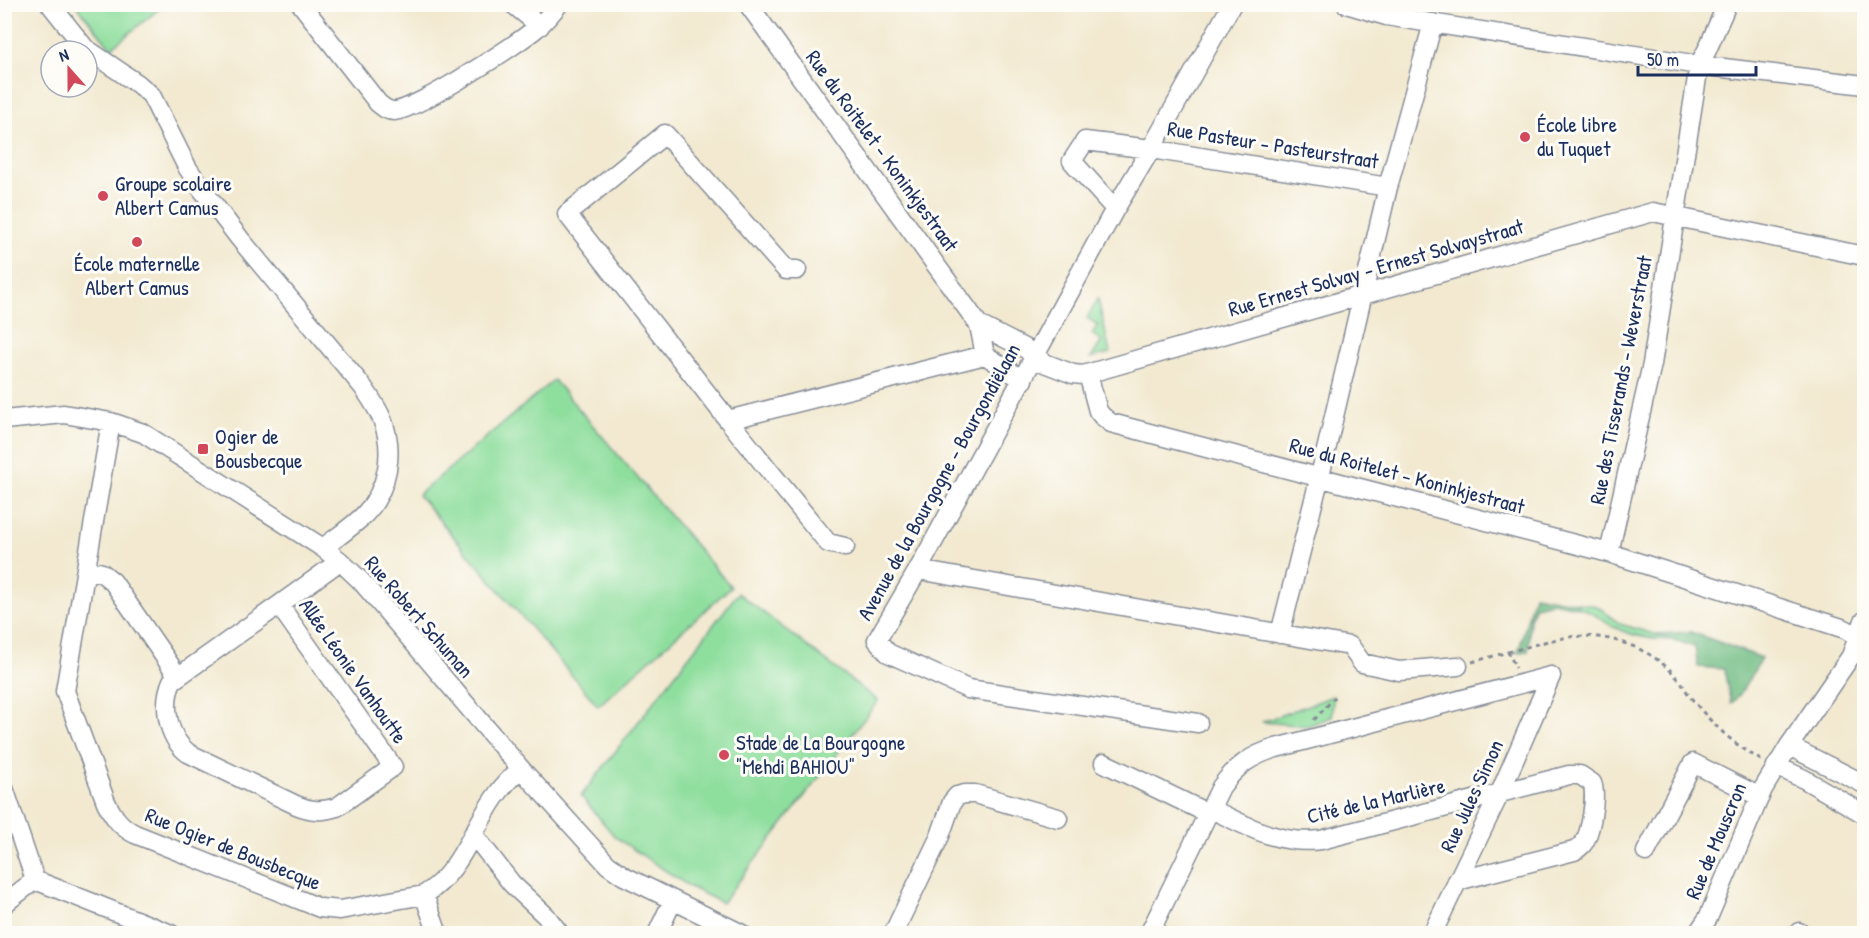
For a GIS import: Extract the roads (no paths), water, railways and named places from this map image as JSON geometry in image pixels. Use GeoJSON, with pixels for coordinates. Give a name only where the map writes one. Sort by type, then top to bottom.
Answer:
{"type":"FeatureCollection","features":[{"type":"Feature","properties":{"kind":"street"},"geometry":{"type":"LineString","coordinates":[[50,4],[85,48],[151,95],[194,178],[240,239],[363,387],[377,408],[388,439],[387,472],[383,486],[364,515],[323,548]]}},
{"type":"Feature","properties":{"kind":"street"},"geometry":{"type":"LineString","coordinates":[[301,4],[378,103],[386,110],[393,111],[405,109],[464,78],[540,26],[559,4]]}},
{"type":"Feature","properties":{"kind":"street"},"geometry":{"type":"LineString","coordinates":[[513,4],[540,26]]}},
{"type":"Feature","properties":{"kind":"street","name":"Rue du Roitelet - Koninkjestraat"},"geometry":{"type":"LineString","coordinates":[[748,4],[979,325],[985,355]]}},
{"type":"Feature","properties":{"kind":"street","name":"Avenue de la Bourgogne - Bourgondiëlaan"},"geometry":{"type":"LineString","coordinates":[[1198,723],[968,689],[888,653],[877,640],[1023,380],[1115,209],[1232,4]]}},
{"type":"Feature","properties":{"kind":"street"},"geometry":{"type":"LineString","coordinates":[[1346,4],[1386,16],[1699,65],[1864,85]]}},
{"type":"Feature","properties":{"kind":"street","name":"Rue des Tisserands - Weverstraat"},"geometry":{"type":"LineString","coordinates":[[1609,553],[1652,364],[1699,65],[1727,4]]}},
{"type":"Feature","properties":{"kind":"street"},"geometry":{"type":"LineString","coordinates":[[1280,634],[1389,187],[1432,23]]}},
{"type":"Feature","properties":{"kind":"street"},"geometry":{"type":"LineString","coordinates":[[797,270],[786,270],[665,134],[567,214],[728,420],[828,543],[845,547]]}},
{"type":"Feature","properties":{"kind":"street"},"geometry":{"type":"LineString","coordinates":[[1115,209],[1071,161],[1085,141],[1151,149]]}},
{"type":"Feature","properties":{"kind":"street","name":"Rue Pasteur - Pasteurstraat"},"geometry":{"type":"LineString","coordinates":[[1151,149],[1389,187]]}},
{"type":"Feature","properties":{"kind":"street","name":"Rue Ernest Solvay - Ernest Solvaystraat"},"geometry":{"type":"LineString","coordinates":[[1088,374],[1653,212],[1864,256]]}},
{"type":"Feature","properties":{"kind":"street","name":"Rue du Roitelet - Koninkjestraat"},"geometry":{"type":"LineString","coordinates":[[979,325],[1028,350],[1034,359],[1073,374],[1088,374],[1098,411],[1111,423],[1609,553],[1863,633]]}},
{"type":"Feature","properties":{"kind":"street"},"geometry":{"type":"LineString","coordinates":[[728,420],[985,355],[1023,380]]}},
{"type":"Feature","properties":{"kind":"street","name":"Rue Robert Schuman"},"geometry":{"type":"LineString","coordinates":[[8,420],[64,414],[111,422],[155,440],[323,548],[360,581],[600,858],[624,876],[742,933]]}},
{"type":"Feature","properties":{"kind":"street","name":"Rue Ogier de Bousbecque"},"geometry":{"type":"LineString","coordinates":[[111,422],[66,691],[106,802],[120,824],[135,834],[320,908],[340,910],[424,895]]}},
{"type":"Feature","properties":{"kind":"street","name":"Allée Léonie Vanhoutte"},"geometry":{"type":"LineString","coordinates":[[279,605],[393,767],[337,807],[322,811],[307,810],[188,753],[180,747],[173,736],[168,713],[170,687],[177,675],[340,561]]}},
{"type":"Feature","properties":{"kind":"street"},"geometry":{"type":"LineString","coordinates":[[86,569],[102,573],[113,582],[177,675]]}},
{"type":"Feature","properties":{"kind":"street"},"geometry":{"type":"LineString","coordinates":[[918,570],[1350,646],[1362,663],[1399,671],[1458,666]]}},
{"type":"Feature","properties":{"kind":"street","name":"Rue de Mouscron"},"geometry":{"type":"LineString","coordinates":[[1697,933],[1708,918],[1775,767],[1851,656],[1863,633]]}},
{"type":"Feature","properties":{"kind":"street","name":"Rue Jules Simon"},"geometry":{"type":"LineString","coordinates":[[1208,811],[1227,778],[1242,763],[1260,753],[1551,676],[1499,795],[1432,933]]}},
{"type":"Feature","properties":{"kind":"street"},"geometry":{"type":"LineString","coordinates":[[1789,746],[1864,784]]}},
{"type":"Feature","properties":{"kind":"street","name":"Cité de la Marlière"},"geometry":{"type":"LineString","coordinates":[[1104,763],[1208,811],[1276,838],[1308,842],[1499,795],[1569,775],[1584,777],[1592,783],[1594,792],[1587,835],[1582,846],[1574,851],[1457,880]]}},
{"type":"Feature","properties":{"kind":"street"},"geometry":{"type":"LineString","coordinates":[[1646,852],[1693,763],[1760,797]]}},
{"type":"Feature","properties":{"kind":"street"},"geometry":{"type":"LineString","coordinates":[[1775,767],[1804,779],[1864,814]]}},
{"type":"Feature","properties":{"kind":"street"},"geometry":{"type":"LineString","coordinates":[[438,933],[424,895],[443,880],[455,865],[502,785],[521,769]]}},
{"type":"Feature","properties":{"kind":"street"},"geometry":{"type":"LineString","coordinates":[[4,788],[35,880]]}},
{"type":"Feature","properties":{"kind":"street"},"geometry":{"type":"LineString","coordinates":[[892,933],[940,836],[952,802],[957,796],[975,794],[1058,818]]}},
{"type":"Feature","properties":{"kind":"street"},"geometry":{"type":"LineString","coordinates":[[1149,933],[1208,811]]}},
{"type":"Feature","properties":{"kind":"street"},"geometry":{"type":"LineString","coordinates":[[473,834],[512,884],[546,916],[560,933]]}},
{"type":"Feature","properties":{"kind":"street"},"geometry":{"type":"LineString","coordinates":[[4,904],[35,880]]}},
{"type":"Feature","properties":{"kind":"street"},"geometry":{"type":"LineString","coordinates":[[35,880],[171,933]]}},
{"type":"Feature","properties":{"kind":"street"},"geometry":{"type":"LineString","coordinates":[[657,933],[673,900]]}},
{"type":"Feature","properties":{"kind":"place","name":"École libre du Tuquet"},"geometry":{"type":"Point","coordinates":[1525,137]}},
{"type":"Feature","properties":{"kind":"place","name":"Groupe scolaire Albert Camus"},"geometry":{"type":"Point","coordinates":[103,196]}},
{"type":"Feature","properties":{"kind":"place","name":"École maternelle Albert Camus"},"geometry":{"type":"Point","coordinates":[137,242]}},
{"type":"Feature","properties":{"kind":"place","name":"Ogier de Bousbecque"},"geometry":{"type":"Point","coordinates":[203,449]}},
{"type":"Feature","properties":{"kind":"place","name":"Stade de La Bourgogne \"Mehdi BAHIOU\""},"geometry":{"type":"Point","coordinates":[724,755]}}]}
